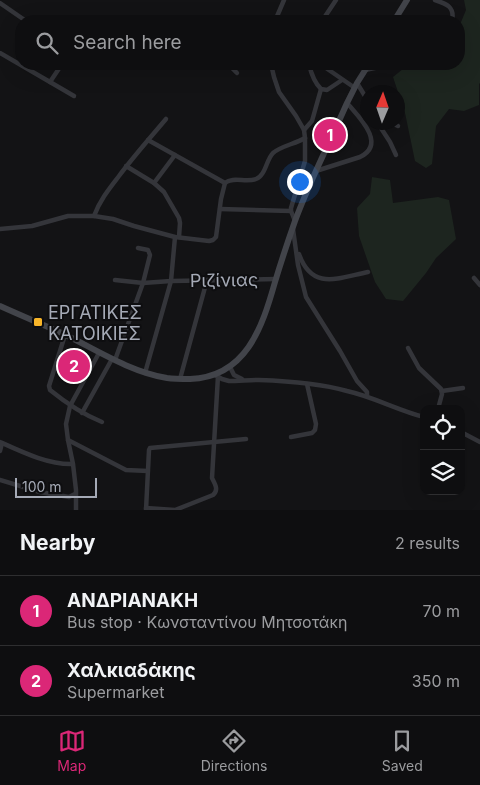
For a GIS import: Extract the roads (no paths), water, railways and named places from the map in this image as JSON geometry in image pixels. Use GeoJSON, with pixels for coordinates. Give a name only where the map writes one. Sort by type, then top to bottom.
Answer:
{"type":"FeatureCollection","features":[{"type":"Feature","properties":{"kind":"main road"},"geometry":{"type":"LineString","coordinates":[[398,15],[407,0]]}},
{"type":"Feature","properties":{"kind":"main road"},"geometry":{"type":"LineString","coordinates":[[0,306],[65,335],[99,353],[165,378],[196,379],[216,376],[230,367],[242,356],[255,337],[264,318],[294,224],[316,171],[365,70]]}},
{"type":"Feature","properties":{"kind":"street"},"geometry":{"type":"LineString","coordinates":[[278,15],[284,0]]}},
{"type":"Feature","properties":{"kind":"street"},"geometry":{"type":"LineString","coordinates":[[326,15],[336,0]]}},
{"type":"Feature","properties":{"kind":"street"},"geometry":{"type":"LineString","coordinates":[[435,0],[442,1],[451,8],[453,15]]}},
{"type":"Feature","properties":{"kind":"street"},"geometry":{"type":"LineString","coordinates":[[0,3],[17,15]]}},
{"type":"Feature","properties":{"kind":"street"},"geometry":{"type":"LineString","coordinates":[[0,53],[15,62]]}},
{"type":"Feature","properties":{"kind":"street"},"geometry":{"type":"LineString","coordinates":[[29,70],[74,96]]}},
{"type":"Feature","properties":{"kind":"street"},"geometry":{"type":"LineString","coordinates":[[50,82],[58,70]]}},
{"type":"Feature","properties":{"kind":"street"},"geometry":{"type":"LineString","coordinates":[[272,70],[279,92],[304,130],[305,161],[291,211],[301,278],[306,296],[368,396]]}},
{"type":"Feature","properties":{"kind":"street"},"geometry":{"type":"LineString","coordinates":[[310,70],[321,89],[327,90],[342,80]]}},
{"type":"Feature","properties":{"kind":"street"},"geometry":{"type":"LineString","coordinates":[[329,70],[342,80],[356,86],[360,91]]}},
{"type":"Feature","properties":{"kind":"street"},"geometry":{"type":"LineString","coordinates":[[304,130],[312,121],[321,89]]}},
{"type":"Feature","properties":{"kind":"street"},"geometry":{"type":"LineString","coordinates":[[316,171],[360,157],[370,150],[372,144],[371,137],[348,103]]}},
{"type":"Feature","properties":{"kind":"street"},"geometry":{"type":"LineString","coordinates":[[94,216],[99,202],[126,166],[166,119]]}},
{"type":"Feature","properties":{"kind":"street"},"geometry":{"type":"LineString","coordinates":[[382,130],[396,155]]}},
{"type":"Feature","properties":{"kind":"street"},"geometry":{"type":"LineString","coordinates":[[0,229],[32,226],[68,216],[94,216],[113,218],[134,226],[177,237],[213,240],[216,237],[225,183],[229,180],[257,178],[262,174],[273,153],[281,148],[298,143],[305,138]]}},
{"type":"Feature","properties":{"kind":"street"},"geometry":{"type":"LineString","coordinates":[[148,140],[225,183]]}},
{"type":"Feature","properties":{"kind":"street"},"geometry":{"type":"LineString","coordinates":[[154,183],[175,155]]}},
{"type":"Feature","properties":{"kind":"street"},"geometry":{"type":"LineString","coordinates":[[126,166],[154,183],[164,192],[180,223],[171,281],[145,372]]}},
{"type":"Feature","properties":{"kind":"street"},"geometry":{"type":"LineString","coordinates":[[220,209],[291,211]]}},
{"type":"Feature","properties":{"kind":"street"},"geometry":{"type":"LineString","coordinates":[[296,246],[301,260],[308,271],[320,279],[330,280],[368,272]]}},
{"type":"Feature","properties":{"kind":"street"},"geometry":{"type":"LineString","coordinates":[[82,413],[113,359],[143,283],[150,251],[138,248]]}},
{"type":"Feature","properties":{"kind":"street"},"geometry":{"type":"LineString","coordinates":[[474,278],[480,284]]}},
{"type":"Feature","properties":{"kind":"street","name":"Ριζίνιας"},"geometry":{"type":"LineString","coordinates":[[114,280],[143,283],[276,279]]}},
{"type":"Feature","properties":{"kind":"street"},"geometry":{"type":"LineString","coordinates":[[180,379],[207,280]]}},
{"type":"Feature","properties":{"kind":"street"},"geometry":{"type":"LineString","coordinates":[[65,335],[49,388],[70,406],[102,422]]}},
{"type":"Feature","properties":{"kind":"street"},"geometry":{"type":"LineString","coordinates":[[408,348],[419,368],[442,391],[439,405]]}},
{"type":"Feature","properties":{"kind":"street"},"geometry":{"type":"LineString","coordinates":[[76,510],[73,464],[66,424],[70,406],[99,353]]}},
{"type":"Feature","properties":{"kind":"street"},"geometry":{"type":"LineString","coordinates":[[230,367],[234,375],[245,380]]}},
{"type":"Feature","properties":{"kind":"street"},"geometry":{"type":"LineString","coordinates":[[231,381],[234,375]]}},
{"type":"Feature","properties":{"kind":"street"},"geometry":{"type":"LineString","coordinates":[[246,439],[214,442],[150,448],[146,509],[175,510],[213,496],[216,493],[217,489],[212,478],[214,442],[216,376],[231,381],[274,380],[334,388],[368,396],[408,413],[420,416]]}},
{"type":"Feature","properties":{"kind":"street"},"geometry":{"type":"LineString","coordinates":[[291,437],[312,433],[316,428],[307,384]]}},
{"type":"Feature","properties":{"kind":"street"},"geometry":{"type":"LineString","coordinates":[[442,391],[463,388]]}},
{"type":"Feature","properties":{"kind":"street"},"geometry":{"type":"LineString","coordinates":[[465,434],[480,442]]}},
{"type":"Feature","properties":{"kind":"street"},"geometry":{"type":"LineString","coordinates":[[68,440],[126,470],[148,471]]}},
{"type":"Feature","properties":{"kind":"street"},"geometry":{"type":"LineString","coordinates":[[0,452],[1,443],[48,461],[73,464]]}},
{"type":"Feature","properties":{"kind":"street"},"geometry":{"type":"LineString","coordinates":[[0,480],[40,492],[69,497],[75,494]]}},
{"type":"Feature","properties":{"kind":"place","name":"ΑΝΔΡΙΑΝΑΚΗ"},"geometry":{"type":"Point","coordinates":[330,135]}},
{"type":"Feature","properties":{"kind":"place","name":"ΕΡΓΑΤΙΚΕΣ ΚΑΤΟΙΚΙΕΣ"},"geometry":{"type":"Point","coordinates":[38,322]}},
{"type":"Feature","properties":{"kind":"place","name":"Χαλκιαδάκης"},"geometry":{"type":"Point","coordinates":[74,366]}}]}
